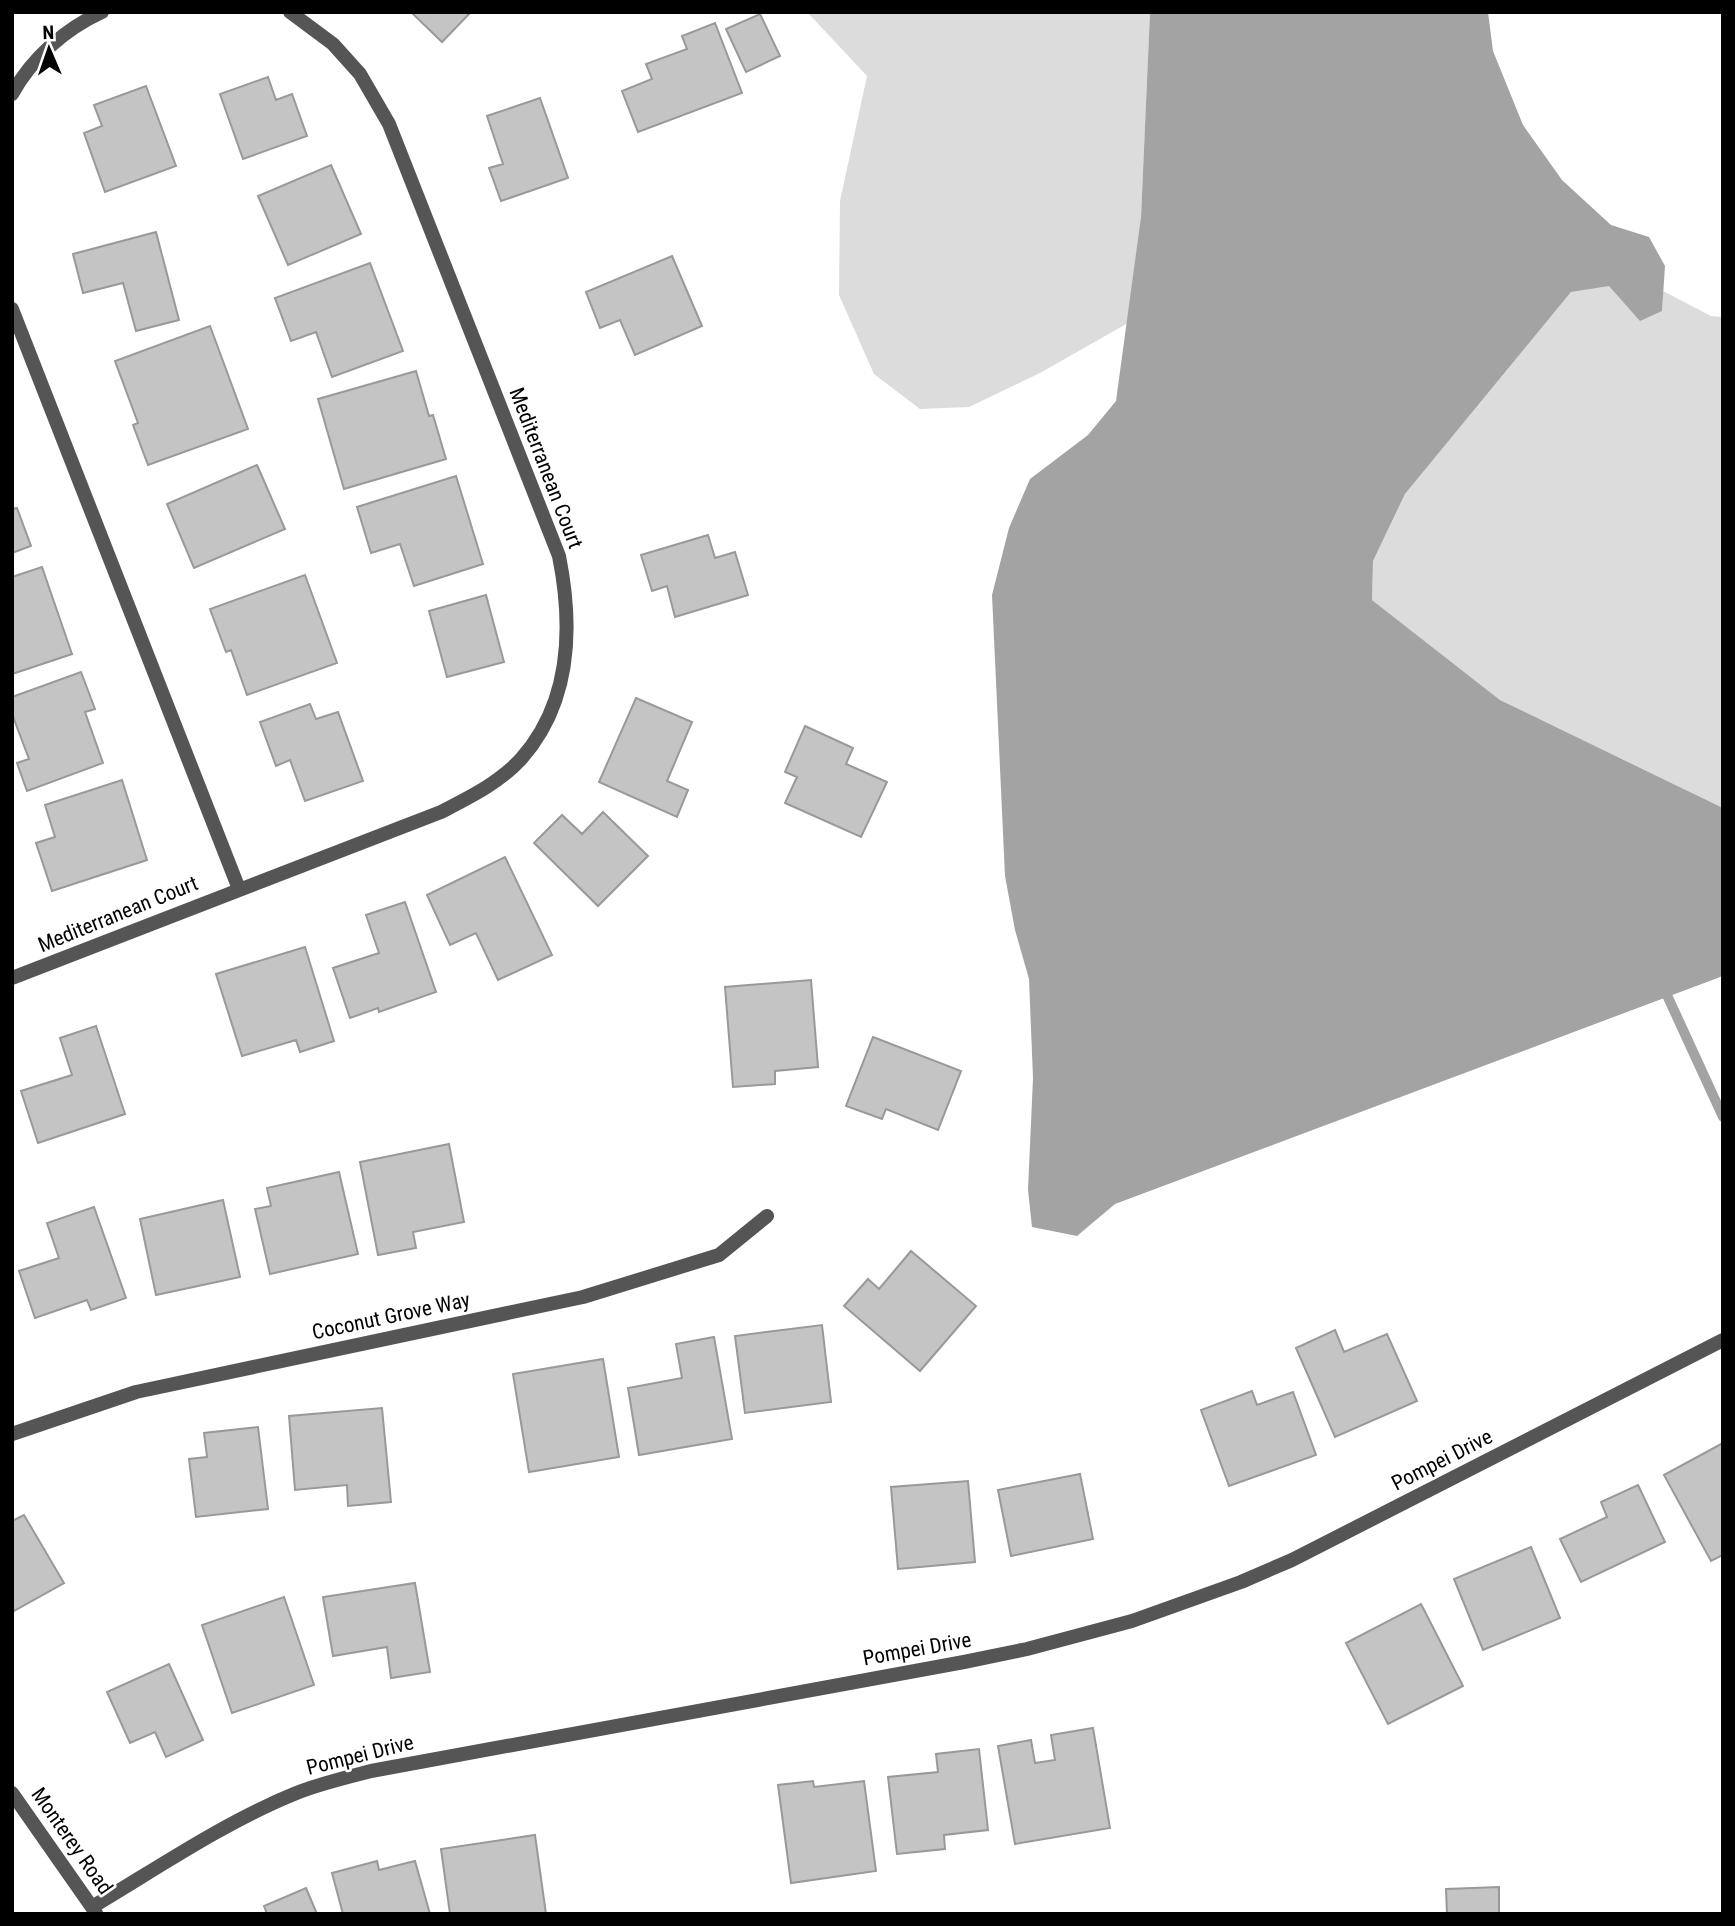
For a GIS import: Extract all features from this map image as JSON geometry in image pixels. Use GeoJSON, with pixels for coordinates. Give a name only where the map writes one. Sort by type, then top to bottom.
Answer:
{"type":"FeatureCollection","features":[{"type":"Feature","properties":{"kind":"street"},"geometry":{"type":"LineString","coordinates":[[12,94],[44,50],[84,20],[102,12]]}},
{"type":"Feature","properties":{"kind":"street","name":"Mediterranean Court"},"geometry":{"type":"LineString","coordinates":[[12,978],[441,812],[478,793],[521,758],[548,718],[561,688],[568,629],[566,592],[559,556],[389,124],[360,74],[333,44],[290,12]]}},
{"type":"Feature","properties":{"kind":"street"},"geometry":{"type":"LineString","coordinates":[[12,309],[239,889]]}},
{"type":"Feature","properties":{"kind":"street","name":"Coconut Grove Way"},"geometry":{"type":"LineString","coordinates":[[12,1434],[136,1392],[583,1297],[719,1255],[767,1216]]}},
{"type":"Feature","properties":{"kind":"street","name":"Pompei Drive"},"geometry":{"type":"LineString","coordinates":[[94,1910],[259,1810],[331,1781],[410,1763],[964,1662],[1083,1635],[1178,1606],[1292,1559],[1723,1340]]}},
{"type":"Feature","properties":{"kind":"street","name":"Monterey Road"},"geometry":{"type":"LineString","coordinates":[[12,1793],[94,1910]]}},
{"type":"Feature","properties":{"kind":"shaded area"},"geometry":{"type":"Polygon","coordinates":[[[807,12],[1150,12],[1141,217],[1128,323],[1040,373],[969,407],[920,409],[874,374],[839,295],[840,201],[867,76],[807,12]]]}},
{"type":"Feature","properties":{"kind":"shaded area"},"geometry":{"type":"Polygon","coordinates":[[[1150,12],[1488,12],[1493,51],[1523,125],[1562,180],[1611,225],[1649,237],[1665,266],[1662,311],[1640,321],[1609,286],[1571,292],[1405,494],[1373,561],[1372,600],[1500,700],[1723,808],[1723,976],[1115,1204],[1077,1236],[1032,1227],[1028,1190],[1033,1078],[1029,979],[1015,930],[1005,876],[992,595],[1009,528],[1030,479],[1088,435],[1116,401],[1141,217],[1150,12]]]}},
{"type":"Feature","properties":{"kind":"shaded area"},"geometry":{"type":"Polygon","coordinates":[[[1609,285],[1662,311],[1663,291],[1711,316],[1723,317],[1723,808],[1500,700],[1372,600],[1373,561],[1405,494],[1571,292],[1609,285]]]}},
{"type":"Feature","properties":{"kind":"building"},"geometry":{"type":"Polygon","coordinates":[[[411,12],[471,12],[442,42],[411,12]]]}},
{"type":"Feature","properties":{"kind":"building"},"geometry":{"type":"Polygon","coordinates":[[[760,14],[780,56],[746,72],[726,29],[760,14]]]}},
{"type":"Feature","properties":{"kind":"building"},"geometry":{"type":"Polygon","coordinates":[[[715,23],[742,93],[638,132],[622,91],[652,79],[646,64],[687,49],[682,36],[715,23]]]}},
{"type":"Feature","properties":{"kind":"building"},"geometry":{"type":"Polygon","coordinates":[[[268,77],[276,100],[292,94],[307,136],[243,159],[220,94],[268,77]]]}},
{"type":"Feature","properties":{"kind":"building"},"geometry":{"type":"Polygon","coordinates":[[[146,86],[176,166],[105,192],[84,133],[102,126],[94,105],[146,86]]]}},
{"type":"Feature","properties":{"kind":"building"},"geometry":{"type":"Polygon","coordinates":[[[540,98],[568,178],[501,201],[489,168],[503,164],[487,116],[540,98]]]}},
{"type":"Feature","properties":{"kind":"building"},"geometry":{"type":"Polygon","coordinates":[[[331,165],[361,234],[288,265],[258,196],[331,165]]]}},
{"type":"Feature","properties":{"kind":"building"},"geometry":{"type":"Polygon","coordinates":[[[156,232],[179,320],[136,331],[123,283],[83,293],[73,254],[156,232]]]}},
{"type":"Feature","properties":{"kind":"building"},"geometry":{"type":"Polygon","coordinates":[[[672,256],[702,326],[635,355],[620,320],[600,328],[586,292],[672,256]]]}},
{"type":"Feature","properties":{"kind":"building"},"geometry":{"type":"Polygon","coordinates":[[[370,263],[403,351],[332,377],[316,332],[291,341],[275,298],[370,263]]]}},
{"type":"Feature","properties":{"kind":"building"},"geometry":{"type":"Polygon","coordinates":[[[210,326],[248,429],[148,465],[133,425],[138,423],[115,361],[210,326]]]}},
{"type":"Feature","properties":{"kind":"building"},"geometry":{"type":"Polygon","coordinates":[[[416,371],[429,416],[433,415],[446,459],[344,489],[318,399],[416,371]]]}},
{"type":"Feature","properties":{"kind":"building"},"geometry":{"type":"Polygon","coordinates":[[[257,465],[285,529],[194,568],[167,504],[257,465]]]}},
{"type":"Feature","properties":{"kind":"building"},"geometry":{"type":"Polygon","coordinates":[[[456,476],[483,564],[414,586],[400,544],[371,553],[357,507],[456,476]]]}},
{"type":"Feature","properties":{"kind":"building"},"geometry":{"type":"Polygon","coordinates":[[[17,508],[31,546],[12,553],[12,509],[17,508]]]}},
{"type":"Feature","properties":{"kind":"building"},"geometry":{"type":"Polygon","coordinates":[[[708,535],[715,558],[735,552],[748,595],[675,617],[667,586],[652,591],[641,555],[708,535]]]}},
{"type":"Feature","properties":{"kind":"building"},"geometry":{"type":"Polygon","coordinates":[[[42,567],[72,654],[12,674],[12,577],[42,567]]]}},
{"type":"Feature","properties":{"kind":"building"},"geometry":{"type":"Polygon","coordinates":[[[305,575],[337,663],[247,695],[231,650],[226,652],[210,609],[305,575]]]}},
{"type":"Feature","properties":{"kind":"building"},"geometry":{"type":"Polygon","coordinates":[[[486,595],[504,662],[447,677],[429,611],[486,595]]]}},
{"type":"Feature","properties":{"kind":"building"},"geometry":{"type":"Polygon","coordinates":[[[81,672],[95,709],[85,712],[103,763],[27,791],[17,763],[29,759],[12,714],[12,697],[81,672]]]}},
{"type":"Feature","properties":{"kind":"building"},"geometry":{"type":"Polygon","coordinates":[[[636,698],[692,722],[667,781],[688,790],[677,817],[599,782],[636,698]]]}},
{"type":"Feature","properties":{"kind":"building"},"geometry":{"type":"Polygon","coordinates":[[[310,704],[316,719],[338,712],[363,781],[305,801],[290,760],[276,766],[260,722],[310,704]]]}},
{"type":"Feature","properties":{"kind":"building"},"geometry":{"type":"Polygon","coordinates":[[[805,726],[853,748],[846,764],[887,782],[861,837],[785,803],[797,777],[785,772],[805,726]]]}},
{"type":"Feature","properties":{"kind":"building"},"geometry":{"type":"Polygon","coordinates":[[[122,780],[147,860],[52,891],[36,843],[55,837],[45,805],[122,780]]]}},
{"type":"Feature","properties":{"kind":"building"},"geometry":{"type":"Polygon","coordinates":[[[603,812],[648,856],[598,906],[534,843],[562,815],[582,834],[603,812]]]}},
{"type":"Feature","properties":{"kind":"building"},"geometry":{"type":"Polygon","coordinates":[[[505,857],[552,955],[498,980],[476,933],[450,945],[427,895],[505,857]]]}},
{"type":"Feature","properties":{"kind":"building"},"geometry":{"type":"Polygon","coordinates":[[[405,902],[436,992],[379,1012],[378,1008],[350,1018],[333,968],[379,953],[366,915],[405,902]]]}},
{"type":"Feature","properties":{"kind":"building"},"geometry":{"type":"Polygon","coordinates":[[[305,947],[334,1041],[300,1052],[296,1040],[242,1056],[216,974],[305,947]]]}},
{"type":"Feature","properties":{"kind":"building"},"geometry":{"type":"Polygon","coordinates":[[[811,980],[818,1067],[775,1071],[775,1084],[733,1087],[725,987],[811,980]]]}},
{"type":"Feature","properties":{"kind":"building"},"geometry":{"type":"Polygon","coordinates":[[[96,1026],[125,1114],[38,1143],[21,1091],[72,1075],[60,1038],[96,1026]]]}},
{"type":"Feature","properties":{"kind":"building"},"geometry":{"type":"Polygon","coordinates":[[[873,1037],[961,1071],[938,1130],[886,1109],[882,1119],[846,1106],[873,1037]]]}},
{"type":"Feature","properties":{"kind":"building"},"geometry":{"type":"Polygon","coordinates":[[[449,1144],[464,1222],[413,1232],[416,1248],[378,1255],[360,1162],[449,1144]]]}},
{"type":"Feature","properties":{"kind":"building"},"geometry":{"type":"Polygon","coordinates":[[[339,1172],[358,1254],[270,1274],[255,1209],[271,1206],[267,1188],[339,1172]]]}},
{"type":"Feature","properties":{"kind":"building"},"geometry":{"type":"Polygon","coordinates":[[[223,1200],[240,1277],[156,1295],[140,1219],[223,1200]]]}},
{"type":"Feature","properties":{"kind":"building"},"geometry":{"type":"Polygon","coordinates":[[[94,1207],[126,1298],[91,1310],[87,1300],[35,1318],[19,1271],[59,1258],[47,1223],[94,1207]]]}},
{"type":"Feature","properties":{"kind":"building"},"geometry":{"type":"Polygon","coordinates":[[[911,1251],[976,1306],[920,1371],[844,1306],[868,1279],[879,1289],[911,1251]]]}},
{"type":"Feature","properties":{"kind":"building"},"geometry":{"type":"Polygon","coordinates":[[[822,1325],[831,1402],[745,1413],[735,1336],[822,1325]]]}},
{"type":"Feature","properties":{"kind":"building"},"geometry":{"type":"Polygon","coordinates":[[[1335,1330],[1344,1352],[1387,1334],[1417,1401],[1335,1437],[1296,1348],[1335,1330]]]}},
{"type":"Feature","properties":{"kind":"building"},"geometry":{"type":"Polygon","coordinates":[[[714,1337],[732,1439],[639,1455],[628,1388],[682,1378],[676,1344],[714,1337]]]}},
{"type":"Feature","properties":{"kind":"building"},"geometry":{"type":"Polygon","coordinates":[[[603,1359],[619,1457],[529,1472],[513,1374],[603,1359]]]}},
{"type":"Feature","properties":{"kind":"building"},"geometry":{"type":"Polygon","coordinates":[[[1252,1391],[1257,1405],[1293,1392],[1316,1455],[1229,1486],[1201,1410],[1252,1391]]]}},
{"type":"Feature","properties":{"kind":"building"},"geometry":{"type":"Polygon","coordinates":[[[382,1408],[391,1502],[348,1506],[347,1485],[295,1490],[289,1416],[382,1408]]]}},
{"type":"Feature","properties":{"kind":"building"},"geometry":{"type":"Polygon","coordinates":[[[258,1427],[268,1509],[196,1517],[189,1459],[207,1457],[204,1433],[258,1427]]]}},
{"type":"Feature","properties":{"kind":"building"},"geometry":{"type":"Polygon","coordinates":[[[1723,1443],[1723,1555],[1711,1561],[1664,1475],[1723,1443]]]}},
{"type":"Feature","properties":{"kind":"building"},"geometry":{"type":"Polygon","coordinates":[[[1080,1474],[1093,1539],[1011,1556],[998,1490],[1080,1474]]]}},
{"type":"Feature","properties":{"kind":"building"},"geometry":{"type":"Polygon","coordinates":[[[968,1481],[975,1562],[898,1569],[891,1487],[968,1481]]]}},
{"type":"Feature","properties":{"kind":"building"},"geometry":{"type":"Polygon","coordinates":[[[1638,1485],[1665,1542],[1581,1582],[1560,1539],[1607,1517],[1601,1502],[1638,1485]]]}},
{"type":"Feature","properties":{"kind":"building"},"geometry":{"type":"Polygon","coordinates":[[[24,1515],[64,1583],[12,1612],[12,1521],[24,1515]]]}},
{"type":"Feature","properties":{"kind":"building"},"geometry":{"type":"Polygon","coordinates":[[[1531,1547],[1560,1618],[1483,1650],[1454,1579],[1531,1547]]]}},
{"type":"Feature","properties":{"kind":"building"},"geometry":{"type":"Polygon","coordinates":[[[415,1583],[430,1672],[391,1678],[387,1647],[333,1656],[323,1597],[415,1583]]]}},
{"type":"Feature","properties":{"kind":"building"},"geometry":{"type":"Polygon","coordinates":[[[284,1597],[314,1685],[232,1713],[202,1625],[284,1597]]]}},
{"type":"Feature","properties":{"kind":"building"},"geometry":{"type":"Polygon","coordinates":[[[1421,1604],[1463,1686],[1388,1724],[1346,1643],[1421,1604]]]}},
{"type":"Feature","properties":{"kind":"building"},"geometry":{"type":"Polygon","coordinates":[[[169,1664],[203,1740],[166,1757],[155,1732],[130,1743],[107,1692],[169,1664]]]}},
{"type":"Feature","properties":{"kind":"building"},"geometry":{"type":"Polygon","coordinates":[[[1093,1728],[1110,1828],[1015,1844],[998,1746],[1031,1740],[1035,1763],[1055,1760],[1051,1735],[1093,1728]]]}},
{"type":"Feature","properties":{"kind":"building"},"geometry":{"type":"Polygon","coordinates":[[[979,1749],[988,1830],[944,1835],[945,1849],[897,1854],[888,1777],[938,1772],[936,1754],[979,1749]]]}},
{"type":"Feature","properties":{"kind":"building"},"geometry":{"type":"Polygon","coordinates":[[[813,1781],[814,1787],[864,1781],[876,1871],[791,1883],[778,1785],[813,1781]]]}},
{"type":"Feature","properties":{"kind":"building"},"geometry":{"type":"Polygon","coordinates":[[[535,1835],[546,1914],[450,1914],[441,1849],[535,1835]]]}},
{"type":"Feature","properties":{"kind":"building"},"geometry":{"type":"Polygon","coordinates":[[[377,1861],[379,1870],[415,1861],[430,1914],[343,1914],[332,1873],[377,1861]]]}},
{"type":"Feature","properties":{"kind":"building"},"geometry":{"type":"Polygon","coordinates":[[[1499,1887],[1499,1914],[1447,1914],[1446,1889],[1499,1887]]]}},
{"type":"Feature","properties":{"kind":"building"},"geometry":{"type":"Polygon","coordinates":[[[306,1888],[317,1914],[267,1914],[264,1906],[306,1888]]]}},
{"type":"Feature","properties":{"kind":"waterway"},"geometry":{"type":"LineString","coordinates":[[1666,993],[1723,1117]]}}]}
